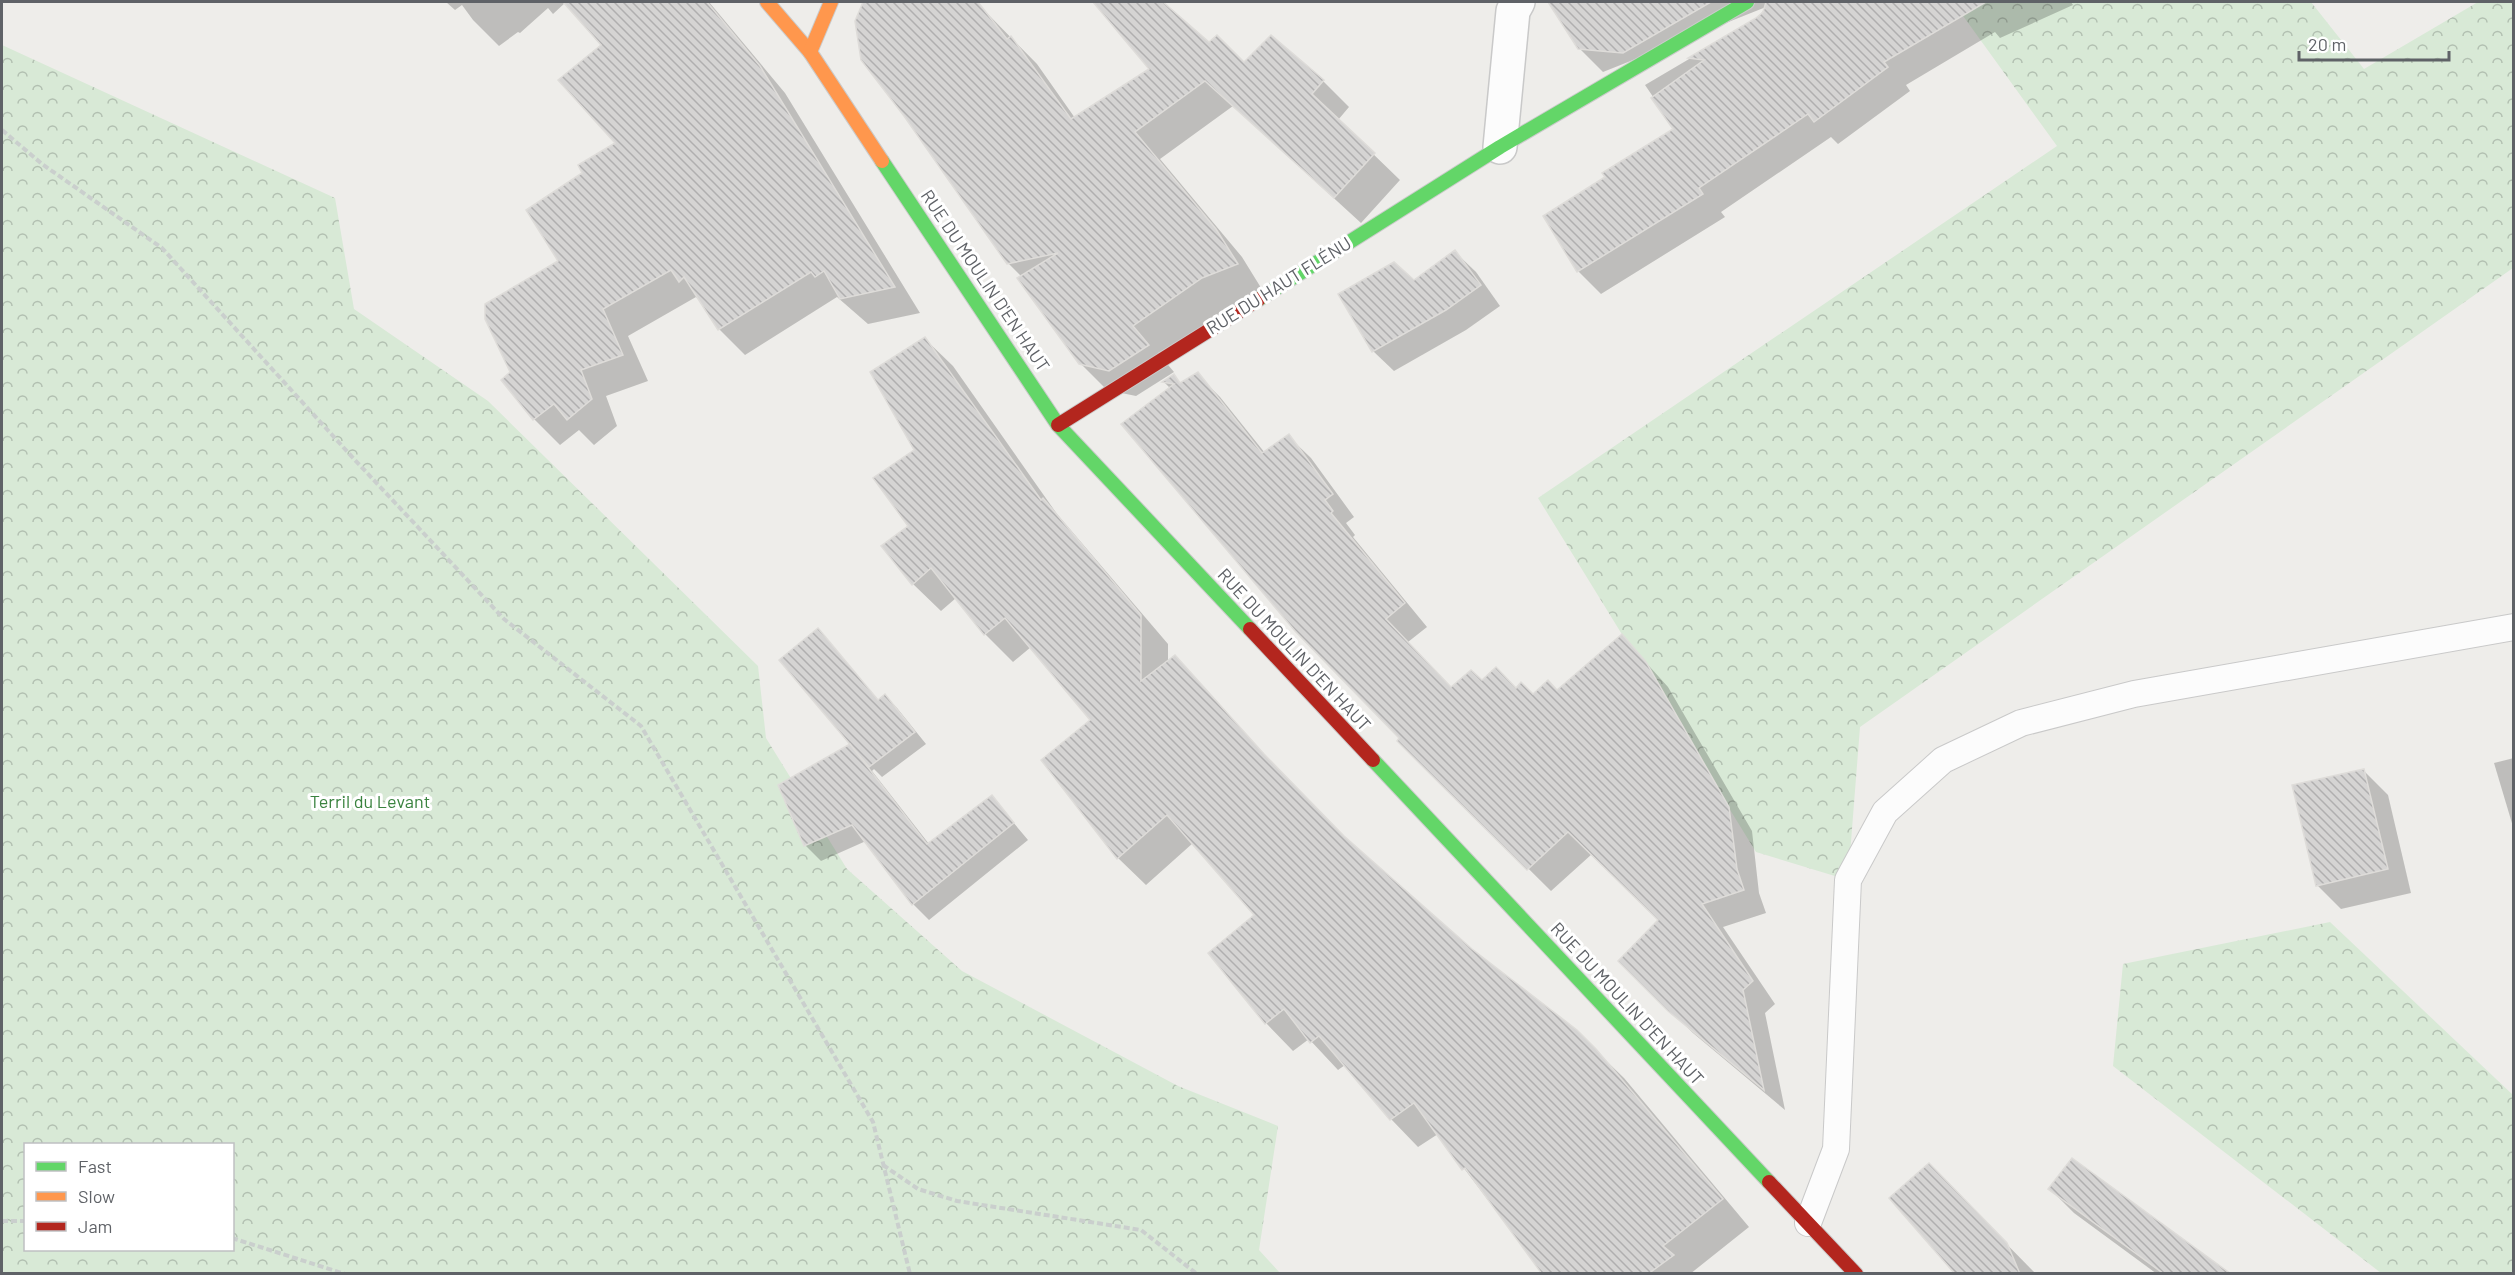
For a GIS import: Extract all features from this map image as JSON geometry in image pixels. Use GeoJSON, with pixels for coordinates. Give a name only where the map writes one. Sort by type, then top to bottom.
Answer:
{"type":"FeatureCollection","features":[{"type":"Feature","properties":{"kind":"street","name":"RUE DU MOULIN D'EN HAUT"},"geometry":{"type":"LineString","coordinates":[[767,2],[810,52],[1058,425],[1856,1274]]}},
{"type":"Feature","properties":{"kind":"street"},"geometry":{"type":"LineString","coordinates":[[810,52],[831,2]]}},
{"type":"Feature","properties":{"kind":"street"},"geometry":{"type":"LineString","coordinates":[[1500,147],[1514,11],[1518,2]]}},
{"type":"Feature","properties":{"kind":"street","name":"RUE DU HAUT FLÉNU"},"geometry":{"type":"LineString","coordinates":[[1058,425],[1500,147],[1747,2]]}},
{"type":"Feature","properties":{"kind":"lane"},"geometry":{"type":"LineString","coordinates":[[1808,1223],[1836,1149],[1848,880],[1885,812],[1943,760],[2021,723],[2134,694],[2514,627]]}},
{"type":"Feature","properties":{"kind":"path"},"geometry":{"type":"LineString","coordinates":[[2,130],[42,164],[162,248],[354,459],[504,619],[641,726],[873,1122],[910,1274]]}},
{"type":"Feature","properties":{"kind":"path"},"geometry":{"type":"LineString","coordinates":[[883,1165],[918,1189],[957,1201],[1141,1230],[1197,1274]]}},
{"type":"Feature","properties":{"kind":"path"},"geometry":{"type":"LineString","coordinates":[[2,1221],[24,1221]]}},
{"type":"Feature","properties":{"kind":"path"},"geometry":{"type":"LineString","coordinates":[[234,1239],[345,1274]]}},
{"type":"Feature","properties":{"kind":"green space"},"geometry":{"type":"Polygon","coordinates":[[[1953,2],[2311,2],[2364,69],[2478,2],[2513,2],[2513,268],[1860,727],[1848,880],[1756,852],[1538,498],[2057,146],[1953,2]]]}},
{"type":"Feature","properties":{"kind":"green space","name":"Terril du Levant"},"geometry":{"type":"Polygon","coordinates":[[[2,45],[335,198],[354,309],[488,401],[758,666],[766,738],[847,869],[962,971],[1178,1086],[1278,1126],[1259,1250],[1280,1273],[2,1273],[2,45]]]}},
{"type":"Feature","properties":{"kind":"green space"},"geometry":{"type":"Polygon","coordinates":[[[2330,922],[2513,1095],[2513,1273],[2381,1273],[2113,1066],[2123,964],[2330,922]]]}},
{"type":"Feature","properties":{"kind":"building"},"geometry":{"type":"Polygon","coordinates":[[[563,2],[707,2],[760,66],[895,287],[840,299],[824,271],[815,277],[811,272],[718,330],[684,277],[679,282],[671,270],[603,309],[623,355],[581,370],[592,399],[567,420],[554,404],[533,420],[501,380],[510,372],[485,319],[485,304],[558,261],[526,210],[582,173],[578,165],[615,143],[558,80],[601,45],[563,2]]]}},
{"type":"Feature","properties":{"kind":"building"},"geometry":{"type":"Polygon","coordinates":[[[863,2],[978,2],[1007,39],[1011,36],[1071,119],[1149,69],[1093,2],[1163,2],[1209,42],[1217,35],[1244,62],[1271,35],[1324,80],[1312,94],[1375,153],[1334,198],[1205,81],[1135,132],[1216,229],[1238,264],[1202,278],[1133,326],[1149,345],[1109,371],[1079,364],[1017,278],[1058,253],[1007,264],[904,116],[861,60],[855,21],[863,2]]]}},
{"type":"Feature","properties":{"kind":"building"},"geometry":{"type":"Polygon","coordinates":[[[1548,2],[1711,2],[1623,53],[1578,49],[1548,2]]]}},
{"type":"Feature","properties":{"kind":"building"},"geometry":{"type":"Polygon","coordinates":[[[1766,2],[1986,2],[1884,62],[1888,67],[1814,122],[1808,114],[1699,188],[1703,194],[1577,272],[1543,216],[1605,177],[1602,173],[1673,129],[1651,98],[1704,60],[1688,58],[1756,18],[1763,12],[1766,2]]]}},
{"type":"Feature","properties":{"kind":"building"},"geometry":{"type":"Polygon","coordinates":[[[1455,250],[1481,285],[1446,310],[1372,352],[1338,294],[1394,262],[1414,280],[1455,250]]]}},
{"type":"Feature","properties":{"kind":"building"},"geometry":{"type":"Polygon","coordinates":[[[925,337],[1041,500],[1043,498],[1141,615],[1141,681],[1175,655],[1264,754],[1344,836],[1472,949],[1577,1030],[1596,1049],[1723,1199],[1663,1246],[1674,1255],[1648,1274],[1542,1274],[1465,1168],[1462,1170],[1414,1103],[1390,1120],[1319,1036],[1310,1043],[1284,1009],[1265,1024],[1208,953],[1254,915],[1167,815],[1117,859],[1041,760],[1090,720],[1005,618],[984,635],[931,568],[912,585],[881,546],[908,526],[873,478],[914,450],[870,372],[925,337]]]}},
{"type":"Feature","properties":{"kind":"building"},"geometry":{"type":"Polygon","coordinates":[[[1198,372],[1262,453],[1289,434],[1333,494],[1325,500],[1333,511],[1331,513],[1405,603],[1386,619],[1451,687],[1471,670],[1482,680],[1496,667],[1516,688],[1521,682],[1533,694],[1548,680],[1557,690],[1622,634],[1646,662],[1729,807],[1737,869],[1744,890],[1702,904],[1753,981],[1743,990],[1764,1090],[1668,1011],[1618,961],[1658,920],[1568,832],[1527,870],[1397,741],[1399,738],[1295,631],[1121,424],[1174,384],[1162,382],[1174,374],[1180,383],[1198,372]]]}},
{"type":"Feature","properties":{"kind":"building"},"geometry":{"type":"Polygon","coordinates":[[[818,628],[878,700],[885,694],[915,732],[869,767],[779,660],[818,628]]]}},
{"type":"Feature","properties":{"kind":"building"},"geometry":{"type":"Polygon","coordinates":[[[850,744],[927,844],[992,795],[1014,823],[912,905],[852,825],[804,846],[778,785],[850,744]]]}},
{"type":"Feature","properties":{"kind":"building"},"geometry":{"type":"Polygon","coordinates":[[[2364,769],[2388,869],[2316,886],[2292,785],[2364,769]]]}},
{"type":"Feature","properties":{"kind":"building"},"geometry":{"type":"Polygon","coordinates":[[[2072,1158],[2231,1274],[2164,1274],[2048,1189],[2072,1158]]]}},
{"type":"Feature","properties":{"kind":"building"},"geometry":{"type":"Polygon","coordinates":[[[1929,1163],[2007,1243],[2020,1274],[1955,1274],[1889,1198],[1929,1163]]]}},
{"type":"Feature","properties":{"kind":"traffic: fast"},"geometry":{"type":"LineString","coordinates":[[1259,299],[1500,147],[1747,2]]}},
{"type":"Feature","properties":{"kind":"traffic: fast"},"geometry":{"type":"LineString","coordinates":[[882,161],[1058,425],[1250,629]]}},
{"type":"Feature","properties":{"kind":"traffic: fast"},"geometry":{"type":"LineString","coordinates":[[1373,760],[1769,1182]]}},
{"type":"Feature","properties":{"kind":"traffic: slow"},"geometry":{"type":"LineString","coordinates":[[767,2],[810,52],[882,161]]}},
{"type":"Feature","properties":{"kind":"traffic: slow"},"geometry":{"type":"LineString","coordinates":[[810,52],[831,2]]}},
{"type":"Feature","properties":{"kind":"traffic: jam"},"geometry":{"type":"LineString","coordinates":[[1058,425],[1259,299]]}},
{"type":"Feature","properties":{"kind":"traffic: jam"},"geometry":{"type":"LineString","coordinates":[[1250,629],[1373,760]]}},
{"type":"Feature","properties":{"kind":"traffic: jam"},"geometry":{"type":"LineString","coordinates":[[1769,1182],[1856,1274]]}}]}
